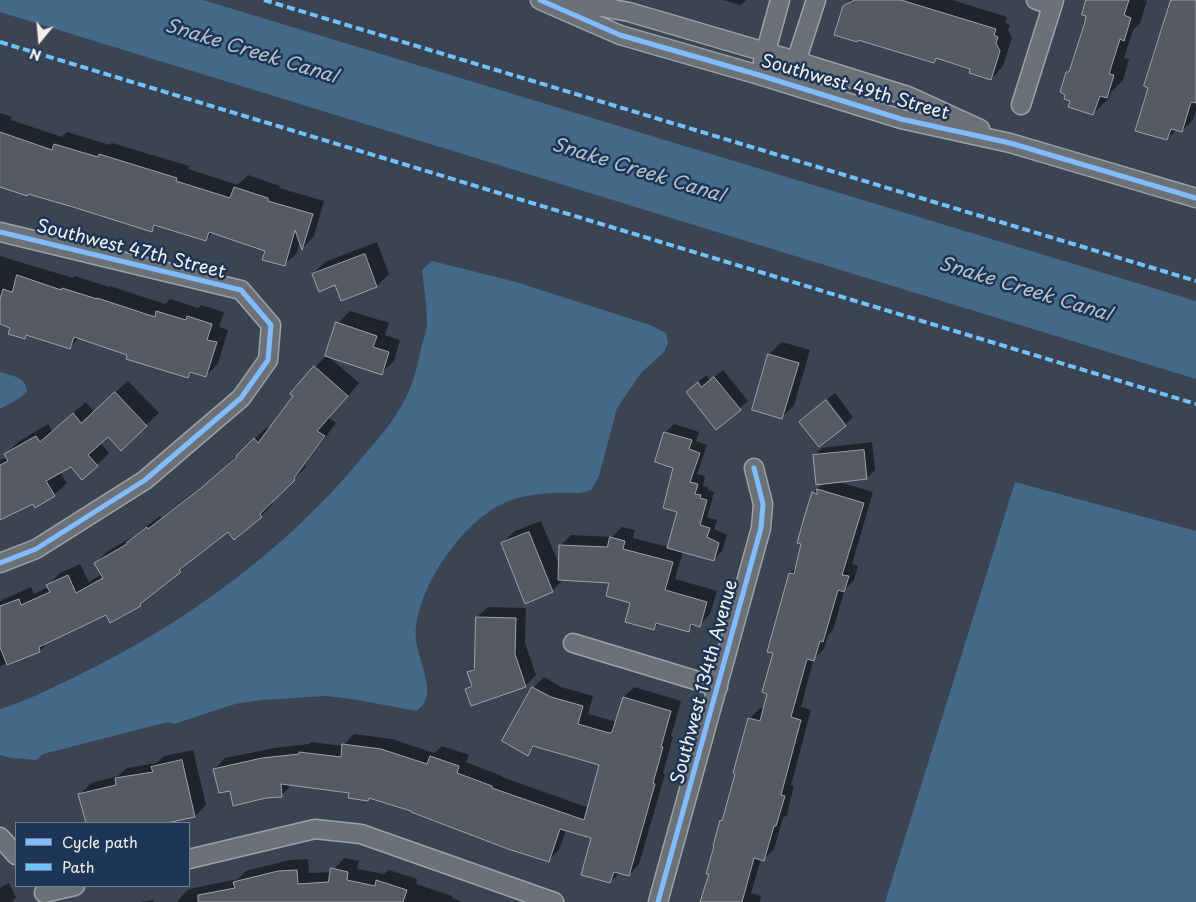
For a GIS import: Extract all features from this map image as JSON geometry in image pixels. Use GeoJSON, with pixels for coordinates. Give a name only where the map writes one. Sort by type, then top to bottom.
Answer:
{"type":"FeatureCollection","features":[{"type":"Feature","properties":{"kind":"street","name":"Southwest 49th Street"},"geometry":{"type":"LineString","coordinates":[[540,0],[620,35],[901,120],[1010,143],[1196,198]]}},
{"type":"Feature","properties":{"kind":"street","name":"Southwest 49th Street"},"geometry":{"type":"LineString","coordinates":[[563,0],[629,12],[908,96],[1010,143]]}},
{"type":"Feature","properties":{"kind":"street"},"geometry":{"type":"LineString","coordinates":[[759,76],[780,0]]}},
{"type":"Feature","properties":{"kind":"street"},"geometry":{"type":"LineString","coordinates":[[788,85],[816,0]]}},
{"type":"Feature","properties":{"kind":"street"},"geometry":{"type":"LineString","coordinates":[[1021,105],[1048,2]]}},
{"type":"Feature","properties":{"kind":"street","name":"Southwest 47th Street"},"geometry":{"type":"LineString","coordinates":[[0,232],[241,290],[271,325],[268,360],[240,398],[145,480],[36,549],[0,563]]}},
{"type":"Feature","properties":{"kind":"street","name":"Southwest 134th Avenue"},"geometry":{"type":"LineString","coordinates":[[658,902],[761,528],[763,504],[754,468]]}},
{"type":"Feature","properties":{"kind":"street"},"geometry":{"type":"LineString","coordinates":[[573,643],[718,687]]}},
{"type":"Feature","properties":{"kind":"street"},"geometry":{"type":"LineString","coordinates":[[190,859],[315,829],[361,834],[554,902]]}},
{"type":"Feature","properties":{"kind":"street"},"geometry":{"type":"LineString","coordinates":[[0,837],[15,854]]}},
{"type":"Feature","properties":{"kind":"street"},"geometry":{"type":"LineString","coordinates":[[44,894],[71,887]]}},
{"type":"Feature","properties":{"kind":"water","name":"Snake Creek Canal"},"geometry":{"type":"Polygon","coordinates":[[[0,0],[203,0],[1196,301],[1196,379],[0,12],[0,0]]]}},
{"type":"Feature","properties":{"kind":"water"},"geometry":{"type":"Polygon","coordinates":[[[432,261],[516,282],[650,325],[666,333],[668,343],[664,352],[641,373],[617,408],[599,476],[591,490],[577,493],[527,496],[502,504],[486,513],[471,527],[442,562],[422,602],[417,622],[417,647],[427,689],[427,697],[423,705],[417,711],[326,696],[262,700],[235,704],[174,724],[168,722],[43,754],[36,760],[0,755],[0,709],[19,703],[73,678],[153,635],[191,610],[264,556],[298,526],[360,460],[396,416],[411,386],[427,326],[422,270],[432,261]]]}},
{"type":"Feature","properties":{"kind":"water"},"geometry":{"type":"Polygon","coordinates":[[[0,372],[21,380],[26,386],[27,391],[20,398],[0,409],[0,372]]]}},
{"type":"Feature","properties":{"kind":"water"},"geometry":{"type":"Polygon","coordinates":[[[1015,482],[1196,531],[1196,902],[885,902],[1015,482]]]}},
{"type":"Feature","properties":{"kind":"building"},"geometry":{"type":"Polygon","coordinates":[[[855,0],[901,0],[996,29],[994,35],[998,37],[996,43],[1000,51],[991,80],[969,73],[970,69],[936,58],[934,63],[858,40],[857,42],[834,35],[843,6],[855,0]]]}},
{"type":"Feature","properties":{"kind":"building"},"geometry":{"type":"Polygon","coordinates":[[[1086,0],[1129,0],[1124,15],[1131,18],[1124,41],[1120,39],[1109,74],[1114,75],[1107,98],[1100,96],[1093,115],[1068,107],[1070,101],[1064,99],[1065,95],[1060,92],[1066,72],[1069,72],[1085,22],[1086,16],[1082,15],[1086,0]]]}},
{"type":"Feature","properties":{"kind":"building"},"geometry":{"type":"Polygon","coordinates":[[[1171,0],[1196,0],[1196,103],[1191,102],[1182,132],[1171,129],[1167,140],[1135,131],[1148,88],[1144,86],[1171,0]]]}},
{"type":"Feature","properties":{"kind":"building"},"geometry":{"type":"Polygon","coordinates":[[[0,132],[52,150],[54,144],[98,157],[99,154],[177,178],[176,181],[230,198],[234,187],[268,198],[268,201],[313,214],[302,250],[295,230],[285,266],[262,260],[265,251],[209,232],[206,241],[154,225],[152,232],[73,207],[28,194],[27,196],[0,187],[0,132]]]}},
{"type":"Feature","properties":{"kind":"building"},"geometry":{"type":"Polygon","coordinates":[[[365,254],[377,287],[341,301],[335,285],[319,292],[312,274],[365,254]]]}},
{"type":"Feature","properties":{"kind":"building"},"geometry":{"type":"Polygon","coordinates":[[[17,275],[61,290],[62,288],[97,298],[155,317],[156,311],[186,320],[187,316],[212,324],[207,340],[217,342],[206,377],[190,372],[188,378],[126,359],[127,355],[74,337],[70,349],[26,335],[25,339],[8,334],[10,328],[0,324],[0,299],[3,289],[12,292],[17,275]]]}},
{"type":"Feature","properties":{"kind":"building"},"geometry":{"type":"Polygon","coordinates":[[[336,322],[377,336],[373,347],[389,352],[382,375],[325,356],[336,322]]]}},
{"type":"Feature","properties":{"kind":"building"},"geometry":{"type":"Polygon","coordinates":[[[768,354],[799,363],[782,419],[752,410],[768,354]]]}},
{"type":"Feature","properties":{"kind":"building"},"geometry":{"type":"Polygon","coordinates":[[[314,366],[348,396],[317,431],[325,436],[294,478],[295,480],[260,514],[262,517],[234,540],[228,532],[179,570],[181,572],[140,604],[141,606],[110,623],[106,615],[39,647],[40,652],[7,665],[0,647],[0,606],[19,599],[21,605],[50,592],[46,585],[68,575],[76,593],[103,578],[94,563],[127,544],[201,488],[237,457],[254,438],[258,443],[293,396],[290,394],[314,366]]]}},
{"type":"Feature","properties":{"kind":"building"},"geometry":{"type":"Polygon","coordinates":[[[714,377],[741,410],[716,430],[686,392],[698,382],[701,387],[714,377]]]}},
{"type":"Feature","properties":{"kind":"building"},"geometry":{"type":"Polygon","coordinates":[[[115,392],[147,426],[121,451],[108,437],[88,455],[98,466],[82,480],[71,467],[46,481],[55,496],[35,508],[33,504],[0,520],[0,465],[8,461],[4,454],[36,436],[40,442],[73,413],[81,423],[115,392]]]}},
{"type":"Feature","properties":{"kind":"building"},"geometry":{"type":"Polygon","coordinates":[[[826,400],[846,426],[819,447],[799,422],[826,400]]]}},
{"type":"Feature","properties":{"kind":"building"},"geometry":{"type":"Polygon","coordinates":[[[664,432],[692,440],[689,449],[700,453],[690,482],[698,484],[695,494],[701,495],[700,498],[707,500],[700,525],[710,528],[707,537],[719,543],[714,561],[667,548],[677,512],[663,508],[673,468],[655,462],[664,432]]]}},
{"type":"Feature","properties":{"kind":"building"},"geometry":{"type":"Polygon","coordinates":[[[864,450],[867,479],[816,485],[813,455],[864,450]]]}},
{"type":"Feature","properties":{"kind":"building"},"geometry":{"type":"Polygon","coordinates":[[[817,489],[864,503],[842,575],[849,576],[844,592],[838,590],[823,642],[820,641],[814,661],[807,659],[791,717],[801,720],[781,795],[785,796],[764,861],[754,858],[742,902],[700,902],[709,874],[706,874],[720,820],[722,821],[735,774],[733,773],[748,718],[760,721],[767,694],[762,692],[773,653],[767,652],[789,573],[794,574],[801,544],[797,543],[804,518],[812,492],[817,494],[817,489]]]}},
{"type":"Feature","properties":{"kind":"building"},"geometry":{"type":"Polygon","coordinates":[[[529,532],[553,592],[525,604],[501,543],[529,532]]]}},
{"type":"Feature","properties":{"kind":"building"},"geometry":{"type":"Polygon","coordinates":[[[610,537],[625,541],[623,549],[673,562],[665,590],[707,602],[700,627],[691,624],[689,632],[656,623],[654,630],[625,622],[630,603],[606,596],[609,583],[558,580],[559,545],[607,547],[610,537]]]}},
{"type":"Feature","properties":{"kind":"building"},"geometry":{"type":"Polygon","coordinates":[[[476,617],[516,618],[515,654],[526,687],[471,706],[465,689],[472,686],[467,672],[474,670],[476,617]]]}},
{"type":"Feature","properties":{"kind":"building"},"geometry":{"type":"Polygon","coordinates":[[[532,687],[551,697],[583,706],[578,724],[609,733],[612,732],[623,697],[671,711],[653,783],[655,784],[629,876],[614,872],[610,883],[581,875],[591,838],[560,829],[549,862],[508,849],[411,811],[369,798],[368,801],[348,798],[349,793],[281,784],[282,797],[266,798],[233,806],[230,791],[219,793],[213,769],[262,758],[299,754],[299,752],[341,757],[342,744],[381,749],[427,764],[430,756],[459,766],[457,773],[492,786],[492,788],[584,820],[599,765],[533,746],[528,756],[502,741],[532,687]]]}},
{"type":"Feature","properties":{"kind":"building"},"geometry":{"type":"Polygon","coordinates":[[[182,760],[195,817],[172,822],[86,822],[78,794],[116,785],[115,778],[153,772],[151,767],[182,760]]]}},
{"type":"Feature","properties":{"kind":"building"},"geometry":{"type":"Polygon","coordinates":[[[331,868],[348,872],[347,880],[375,886],[376,880],[407,890],[403,902],[198,902],[198,895],[235,888],[233,882],[278,871],[297,870],[298,884],[328,882],[331,868]]]}},
{"type":"Feature","properties":{"kind":"marked path"},"geometry":{"type":"LineString","coordinates":[[264,0],[1196,281]]}},
{"type":"Feature","properties":{"kind":"marked path"},"geometry":{"type":"LineString","coordinates":[[0,42],[1196,404]]}},
{"type":"Feature","properties":{"kind":"cycle path"},"geometry":{"type":"LineString","coordinates":[[540,0],[620,35],[901,119],[1010,143],[1196,198]]}},
{"type":"Feature","properties":{"kind":"cycle path"},"geometry":{"type":"LineString","coordinates":[[0,232],[241,290],[271,325],[268,360],[241,398],[145,480],[36,549],[0,563]]}},
{"type":"Feature","properties":{"kind":"cycle path"},"geometry":{"type":"LineString","coordinates":[[658,902],[761,528],[763,504],[754,468]]}}]}
